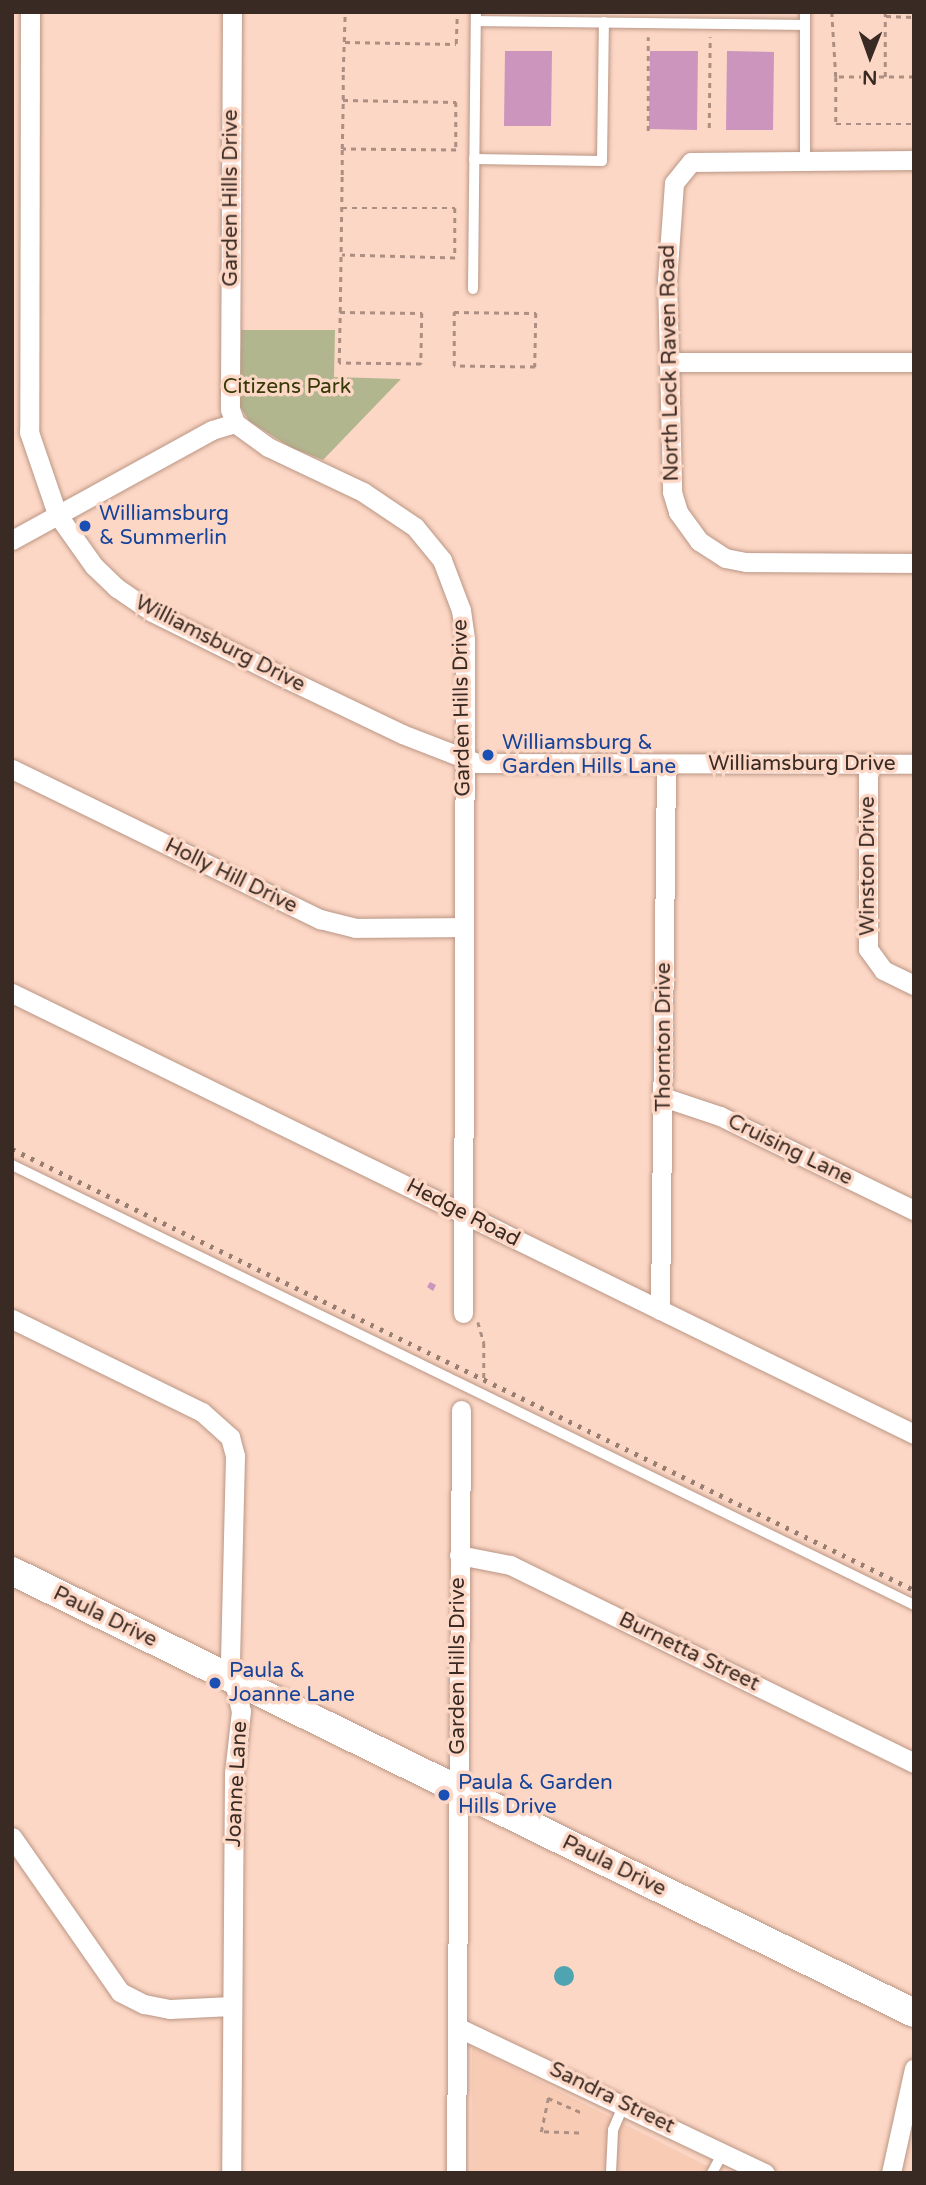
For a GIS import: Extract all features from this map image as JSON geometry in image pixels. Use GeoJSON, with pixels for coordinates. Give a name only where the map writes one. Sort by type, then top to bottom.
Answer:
{"type":"FeatureCollection","features":[{"type":"Feature","properties":{"kind":"street","name":"Williamsburg Drive"},"geometry":{"type":"LineString","coordinates":[[30,12],[26,393],[35,460],[57,514],[94,566],[152,612],[389,728],[464,759],[494,765],[914,764]]}},
{"type":"Feature","properties":{"kind":"street","name":"Garden Hills Drive"},"geometry":{"type":"LineString","coordinates":[[232,12],[230,409],[235,423],[268,447],[397,512],[442,560],[454,585],[463,630],[463,1310]]}},
{"type":"Feature","properties":{"kind":"street","name":"North Lock Raven Road"},"geometry":{"type":"LineString","coordinates":[[805,160],[699,160],[682,169],[674,183],[667,239],[672,492],[686,525],[707,548],[746,562],[914,563]]}},
{"type":"Feature","properties":{"kind":"street"},"geometry":{"type":"LineString","coordinates":[[805,160],[914,160]]}},
{"type":"Feature","properties":{"kind":"street"},"geometry":{"type":"LineString","coordinates":[[671,362],[914,362]]}},
{"type":"Feature","properties":{"kind":"street"},"geometry":{"type":"LineString","coordinates":[[12,540],[212,430],[235,423]]}},
{"type":"Feature","properties":{"kind":"street","name":"Thornton Drive"},"geometry":{"type":"LineString","coordinates":[[660,1310],[666,764]]}},
{"type":"Feature","properties":{"kind":"street","name":"Winston Drive"},"geometry":{"type":"LineString","coordinates":[[868,764],[868,948],[883,970],[914,985]]}},
{"type":"Feature","properties":{"kind":"street","name":"Holly Hill Drive"},"geometry":{"type":"LineString","coordinates":[[12,769],[320,919],[355,928],[463,927]]}},
{"type":"Feature","properties":{"kind":"street","name":"Hedge Road"},"geometry":{"type":"LineString","coordinates":[[12,993],[914,1434]]}},
{"type":"Feature","properties":{"kind":"street","name":"Cruising Lane"},"geometry":{"type":"LineString","coordinates":[[663,1097],[720,1116],[914,1210]]}},
{"type":"Feature","properties":{"kind":"street","name":"Joanne Lane"},"geometry":{"type":"LineString","coordinates":[[12,1319],[202,1412],[230,1437],[237,1474],[233,1679],[241,1711],[234,1773],[231,2173]]}},
{"type":"Feature","properties":{"kind":"street","name":"Garden Hills Drive"},"geometry":{"type":"LineString","coordinates":[[456,2173],[461,1410]]}},
{"type":"Feature","properties":{"kind":"street","name":"Burnetta Street"},"geometry":{"type":"LineString","coordinates":[[459,1555],[510,1564],[914,1763]]}},
{"type":"Feature","properties":{"kind":"street","name":"Paula Drive"},"geometry":{"type":"LineString","coordinates":[[12,1571],[914,2013]]}},
{"type":"Feature","properties":{"kind":"street"},"geometry":{"type":"LineString","coordinates":[[12,1837],[120,1992],[144,2004],[170,2008],[231,2007]]}},
{"type":"Feature","properties":{"kind":"street","name":"Sandra Street"},"geometry":{"type":"LineString","coordinates":[[457,2026],[765,2173]]}},
{"type":"Feature","properties":{"kind":"street"},"geometry":{"type":"LineString","coordinates":[[891,2173],[914,2068]]}},
{"type":"Feature","properties":{"kind":"lane"},"geometry":{"type":"LineString","coordinates":[[805,12],[805,160]]}},
{"type":"Feature","properties":{"kind":"lane"},"geometry":{"type":"LineString","coordinates":[[473,289],[476,16],[604,22],[805,25]]}},
{"type":"Feature","properties":{"kind":"lane"},"geometry":{"type":"LineString","coordinates":[[474,159],[602,161],[604,22]]}},
{"type":"Feature","properties":{"kind":"lane"},"geometry":{"type":"LineString","coordinates":[[12,1165],[914,1605]]}},
{"type":"Feature","properties":{"kind":"lane"},"geometry":{"type":"LineString","coordinates":[[611,2173],[613,2130],[625,2104]]}},
{"type":"Feature","properties":{"kind":"lane"},"geometry":{"type":"LineString","coordinates":[[712,2173],[723,2152]]}},
{"type":"Feature","properties":{"kind":"path"},"geometry":{"type":"LineString","coordinates":[[340,312],[422,313],[421,364],[339,363],[345,12]]}},
{"type":"Feature","properties":{"kind":"path"},"geometry":{"type":"LineString","coordinates":[[344,42],[457,44],[457,12]]}},
{"type":"Feature","properties":{"kind":"path"},"geometry":{"type":"LineString","coordinates":[[832,12],[832,75],[914,77]]}},
{"type":"Feature","properties":{"kind":"path"},"geometry":{"type":"LineString","coordinates":[[885,77],[885,14],[914,17]]}},
{"type":"Feature","properties":{"kind":"path"},"geometry":{"type":"LineString","coordinates":[[648,131],[649,23]]}},
{"type":"Feature","properties":{"kind":"path"},"geometry":{"type":"LineString","coordinates":[[709,128],[710,24]]}},
{"type":"Feature","properties":{"kind":"path"},"geometry":{"type":"LineString","coordinates":[[836,77],[836,124],[914,124]]}},
{"type":"Feature","properties":{"kind":"path"},"geometry":{"type":"LineString","coordinates":[[342,149],[456,150],[456,102],[343,100]]}},
{"type":"Feature","properties":{"kind":"path"},"geometry":{"type":"LineString","coordinates":[[341,255],[455,258],[455,208],[342,208]]}},
{"type":"Feature","properties":{"kind":"path"},"geometry":{"type":"LineString","coordinates":[[454,312],[536,313],[535,367],[454,366],[454,312]]}},
{"type":"Feature","properties":{"kind":"path"},"geometry":{"type":"LineString","coordinates":[[463,1310],[483,1333],[484,1370]]}},
{"type":"Feature","properties":{"kind":"path"},"geometry":{"type":"LineString","coordinates":[[551,2089],[541,2132],[579,2133]]}},
{"type":"Feature","properties":{"kind":"path"},"geometry":{"type":"LineString","coordinates":[[548,2098],[585,2114]]}},
{"type":"Feature","properties":{"kind":"shaded area"},"geometry":{"type":"Polygon","coordinates":[[[472,2047],[721,2173],[471,2173],[472,2047]]]}},
{"type":"Feature","properties":{"kind":"green space","name":"Citizens Park"},"geometry":{"type":"Polygon","coordinates":[[[241,330],[335,330],[334,377],[401,379],[323,460],[292,448],[249,421],[238,403],[241,330]]]}},
{"type":"Feature","properties":{"kind":"water"},"geometry":{"type":"Polygon","coordinates":[[[564,1966],[571,1969],[574,1976],[571,1983],[564,1986],[557,1983],[554,1976],[557,1969],[564,1966]]]}},
{"type":"Feature","properties":{"kind":"building"},"geometry":{"type":"Polygon","coordinates":[[[505,51],[552,51],[551,126],[504,126],[505,51]]]}},
{"type":"Feature","properties":{"kind":"building"},"geometry":{"type":"Polygon","coordinates":[[[650,51],[698,51],[697,130],[649,129],[650,51]]]}},
{"type":"Feature","properties":{"kind":"building"},"geometry":{"type":"Polygon","coordinates":[[[727,51],[774,52],[773,130],[726,130],[727,51]]]}},
{"type":"Feature","properties":{"kind":"building"},"geometry":{"type":"Polygon","coordinates":[[[430,1282],[436,1285],[433,1291],[427,1287],[430,1282]]]}},
{"type":"Feature","properties":{"kind":"railway"},"geometry":{"type":"LineString","coordinates":[[12,1149],[914,1590]]}},
{"type":"Feature","properties":{"kind":"place","name":"Williamsburg & Summerlin"},"geometry":{"type":"Point","coordinates":[85,526]}},
{"type":"Feature","properties":{"kind":"place","name":"Williamsburg & Garden Hills Lane"},"geometry":{"type":"Point","coordinates":[488,755]}},
{"type":"Feature","properties":{"kind":"place","name":"Paula & Joanne Lane"},"geometry":{"type":"Point","coordinates":[215,1683]}},
{"type":"Feature","properties":{"kind":"place","name":"Paula & Garden Hills Drive"},"geometry":{"type":"Point","coordinates":[444,1795]}}]}
